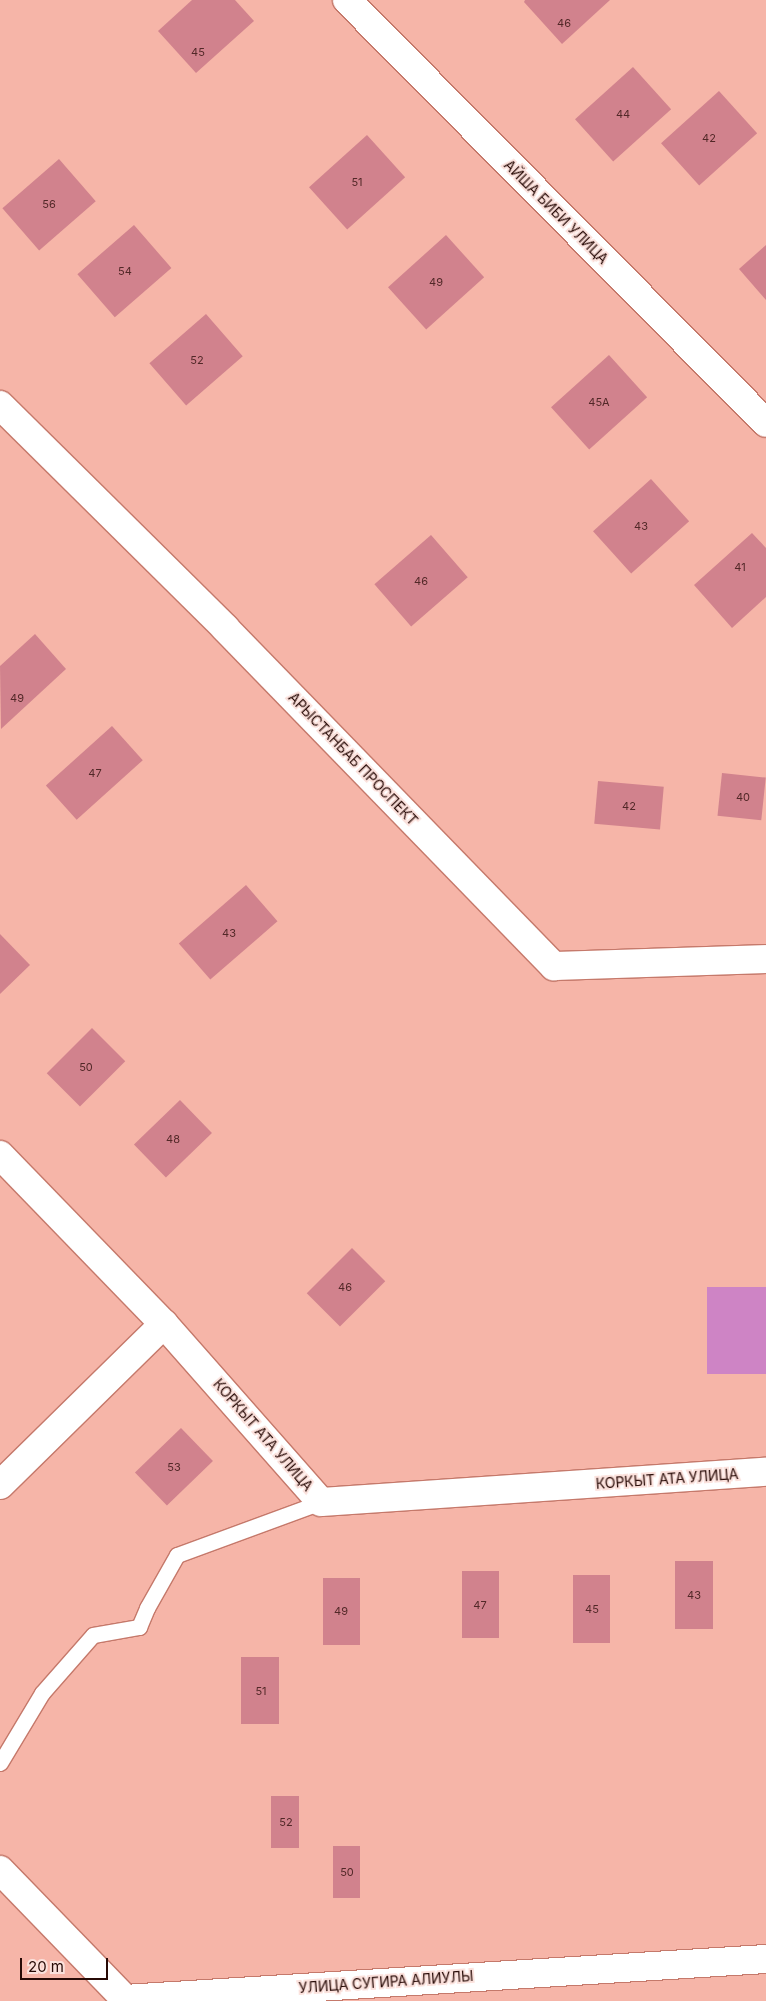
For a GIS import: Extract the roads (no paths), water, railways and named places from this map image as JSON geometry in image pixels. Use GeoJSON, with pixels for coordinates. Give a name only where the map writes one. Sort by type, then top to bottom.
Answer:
{"type":"FeatureCollection","features":[{"type":"Feature","properties":{"kind":"street","name":"АЙША БИБИ УЛИЦА"},"geometry":{"type":"LineString","coordinates":[[347,0],[766,423]]}},
{"type":"Feature","properties":{"kind":"street","name":"АРЫСТАНБАБ ПРОСПЕКТ"},"geometry":{"type":"LineString","coordinates":[[0,405],[225,628],[554,966],[766,959]]}},
{"type":"Feature","properties":{"kind":"street","name":"КОРКЫТ АТА УЛИЦА"},"geometry":{"type":"LineString","coordinates":[[0,1155],[164,1324],[321,1502],[766,1472]]}},
{"type":"Feature","properties":{"kind":"street"},"geometry":{"type":"LineString","coordinates":[[0,1485],[164,1324]]}},
{"type":"Feature","properties":{"kind":"street","name":"УЛИЦА СУГИРА АЛИУЛЫ"},"geometry":{"type":"LineString","coordinates":[[0,1870],[125,1999],[766,1959]]}},
{"type":"Feature","properties":{"kind":"lane"},"geometry":{"type":"LineString","coordinates":[[0,1763],[42,1693],[93,1635],[139,1627],[147,1608],[177,1555],[321,1502]]}}]}
